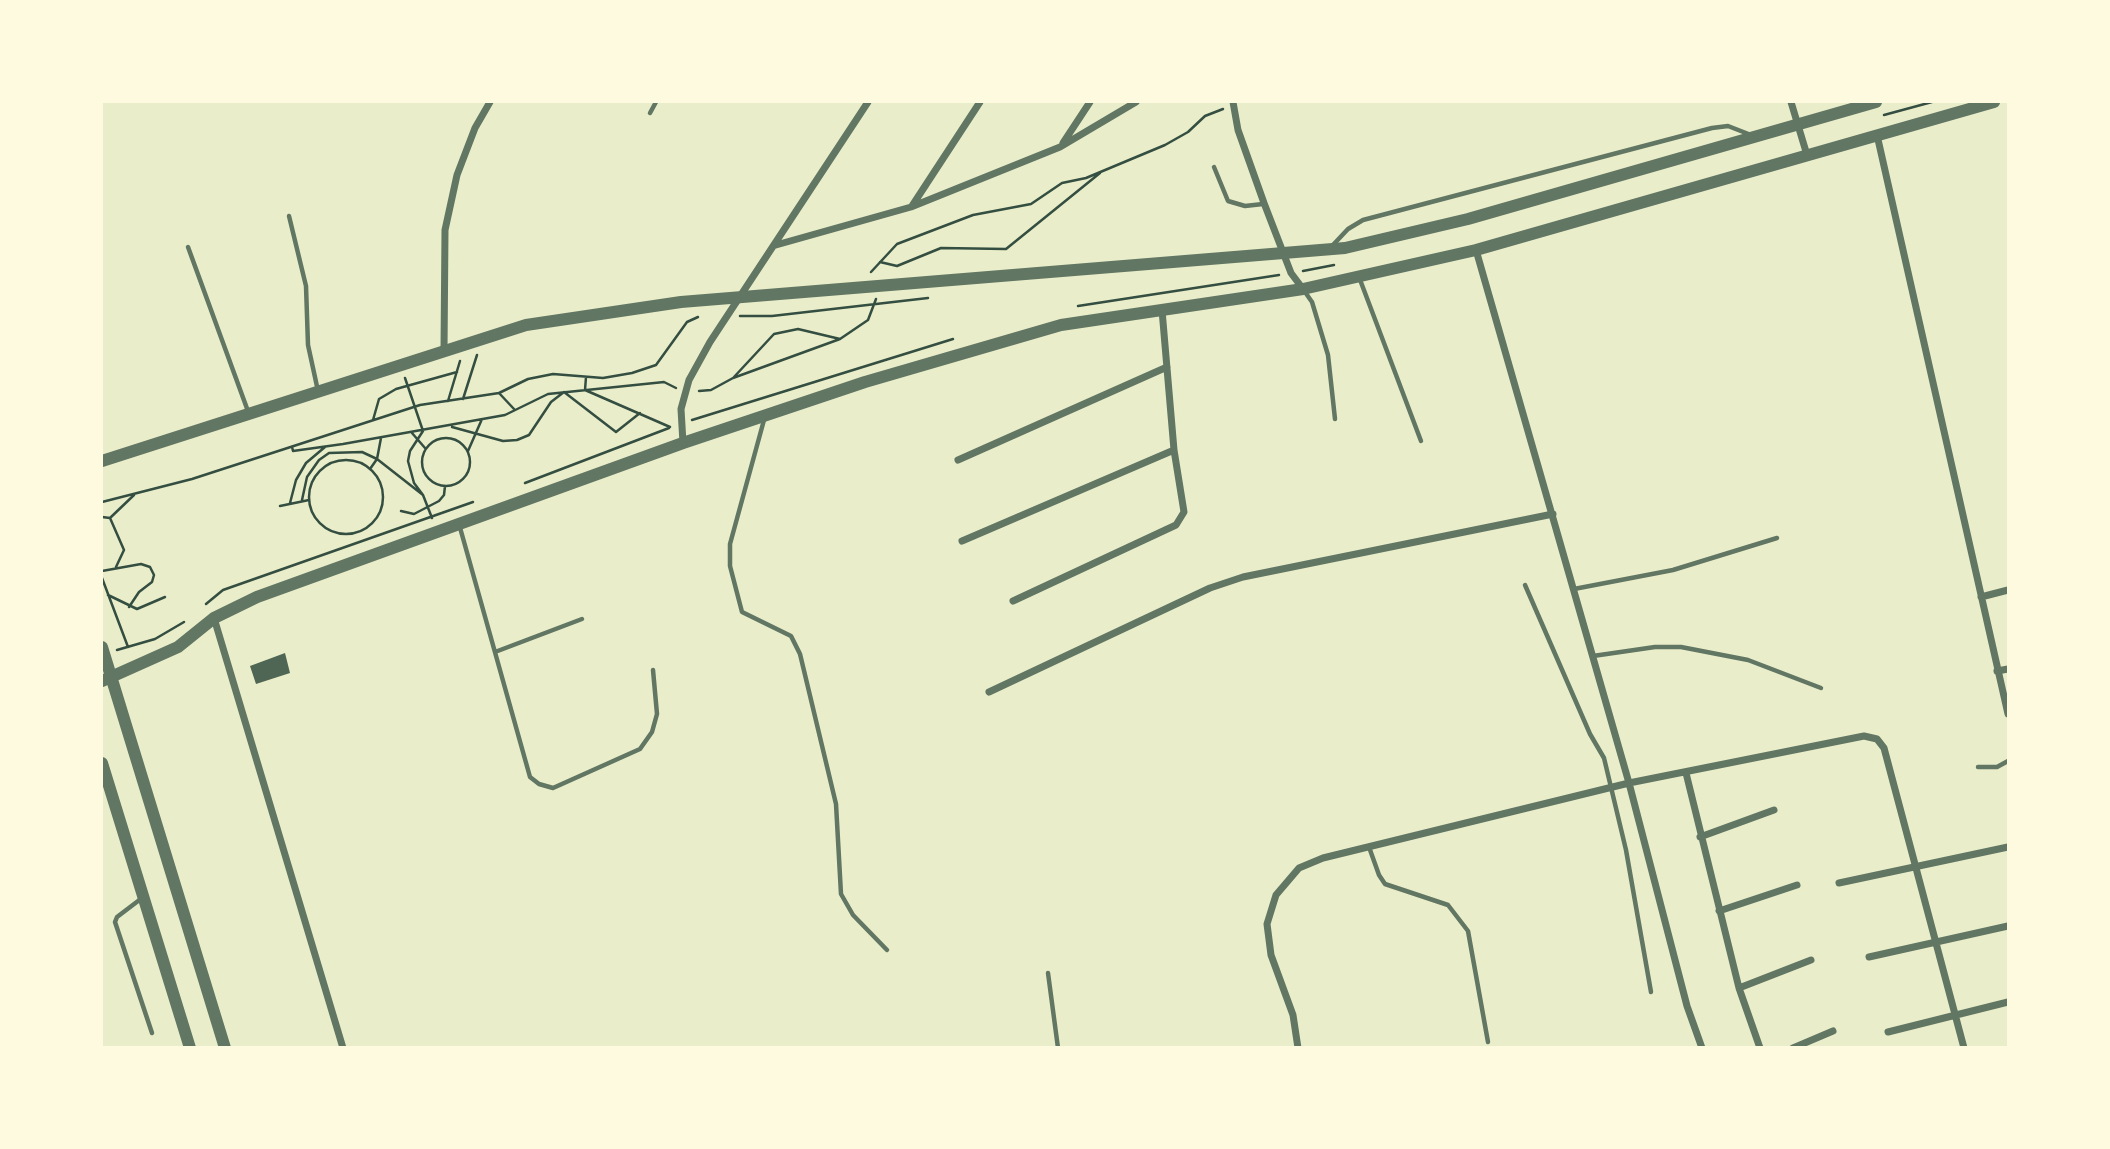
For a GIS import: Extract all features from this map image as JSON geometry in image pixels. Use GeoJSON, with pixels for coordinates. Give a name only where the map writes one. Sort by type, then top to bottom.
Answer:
{"type":"FeatureCollection","features":[{"type":"Feature","properties":{"kind":"street"},"geometry":{"type":"LineString","coordinates":[[444,351],[445,230],[457,175],[475,128],[490,102]]}},
{"type":"Feature","properties":{"kind":"street"},"geometry":{"type":"LineString","coordinates":[[683,443],[681,409],[685,392],[710,342],[868,102]]}},
{"type":"Feature","properties":{"kind":"street"},"geometry":{"type":"LineString","coordinates":[[911,207],[980,102]]}},
{"type":"Feature","properties":{"kind":"street"},"geometry":{"type":"LineString","coordinates":[[1060,147],[1090,102]]}},
{"type":"Feature","properties":{"kind":"street"},"geometry":{"type":"LineString","coordinates":[[776,245],[911,207],[1060,147],[1136,102]]}},
{"type":"Feature","properties":{"kind":"street"},"geometry":{"type":"LineString","coordinates":[[1791,102],[1807,155]]}},
{"type":"Feature","properties":{"kind":"street"},"geometry":{"type":"LineString","coordinates":[[102,461],[526,325],[628,308],[1329,250],[1456,223],[1798,125],[1848,106],[1876,102]]}},
{"type":"Feature","properties":{"kind":"street"},"geometry":{"type":"LineString","coordinates":[[106,679],[178,647],[215,618],[257,597],[766,414],[1061,325],[1303,289],[1476,250],[1993,102]]}},
{"type":"Feature","properties":{"kind":"street"},"geometry":{"type":"LineString","coordinates":[[1233,104],[1264,204],[1291,273],[1303,289]]}},
{"type":"Feature","properties":{"kind":"street"},"geometry":{"type":"LineString","coordinates":[[1877,135],[2008,714]]}},
{"type":"Feature","properties":{"kind":"street"},"geometry":{"type":"LineString","coordinates":[[1476,250],[1553,514],[1629,783],[1688,1006],[1702,1048]]}},
{"type":"Feature","properties":{"kind":"street"},"geometry":{"type":"LineString","coordinates":[[1013,601],[1175,526],[1184,512],[1184,497],[1174,450],[1162,310]]}},
{"type":"Feature","properties":{"kind":"street"},"geometry":{"type":"LineString","coordinates":[[958,460],[1167,367]]}},
{"type":"Feature","properties":{"kind":"street"},"geometry":{"type":"LineString","coordinates":[[962,541],[1174,450]]}},
{"type":"Feature","properties":{"kind":"street"},"geometry":{"type":"LineString","coordinates":[[989,692],[1210,588],[1243,577],[1553,514]]}},
{"type":"Feature","properties":{"kind":"street"},"geometry":{"type":"LineString","coordinates":[[1980,597],[2008,590]]}},
{"type":"Feature","properties":{"kind":"street"},"geometry":{"type":"LineString","coordinates":[[215,618],[343,1048]]}},
{"type":"Feature","properties":{"kind":"street"},"geometry":{"type":"LineString","coordinates":[[102,647],[106,679],[225,1048]]}},
{"type":"Feature","properties":{"kind":"street"},"geometry":{"type":"LineString","coordinates":[[1997,671],[2008,669]]}},
{"type":"Feature","properties":{"kind":"street"},"geometry":{"type":"LineString","coordinates":[[1298,1048],[1293,1015],[1268,940],[1272,904],[1282,885],[1299,868],[1316,860],[1629,783],[1864,736],[1877,739],[1884,748],[1964,1048]]}},
{"type":"Feature","properties":{"kind":"street"},"geometry":{"type":"LineString","coordinates":[[102,762],[190,1048]]}},
{"type":"Feature","properties":{"kind":"street"},"geometry":{"type":"LineString","coordinates":[[1686,773],[1739,988],[1760,1048]]}},
{"type":"Feature","properties":{"kind":"street"},"geometry":{"type":"LineString","coordinates":[[1700,836],[1774,810]]}},
{"type":"Feature","properties":{"kind":"street"},"geometry":{"type":"LineString","coordinates":[[1839,884],[2008,847]]}},
{"type":"Feature","properties":{"kind":"street"},"geometry":{"type":"LineString","coordinates":[[1719,911],[1797,885]]}},
{"type":"Feature","properties":{"kind":"street"},"geometry":{"type":"LineString","coordinates":[[1869,957],[2008,926]]}},
{"type":"Feature","properties":{"kind":"street"},"geometry":{"type":"LineString","coordinates":[[1739,988],[1811,960]]}},
{"type":"Feature","properties":{"kind":"street"},"geometry":{"type":"LineString","coordinates":[[1888,1032],[2008,1002]]}},
{"type":"Feature","properties":{"kind":"street"},"geometry":{"type":"LineString","coordinates":[[1793,1048],[1833,1031]]}},
{"type":"Feature","properties":{"kind":"lane"},"geometry":{"type":"LineString","coordinates":[[650,113],[656,102]]}},
{"type":"Feature","properties":{"kind":"lane"},"geometry":{"type":"LineString","coordinates":[[1329,250],[1348,229],[1377,217],[1712,128],[1728,125],[1754,137]]}},
{"type":"Feature","properties":{"kind":"lane"},"geometry":{"type":"LineString","coordinates":[[1214,167],[1228,201],[1245,206],[1264,204]]}},
{"type":"Feature","properties":{"kind":"lane"},"geometry":{"type":"LineString","coordinates":[[289,216],[306,286],[308,345],[318,391]]}},
{"type":"Feature","properties":{"kind":"lane"},"geometry":{"type":"LineString","coordinates":[[188,247],[249,414]]}},
{"type":"Feature","properties":{"kind":"lane"},"geometry":{"type":"LineString","coordinates":[[1359,276],[1421,441]]}},
{"type":"Feature","properties":{"kind":"lane"},"geometry":{"type":"LineString","coordinates":[[1303,289],[1312,302],[1328,355],[1335,419]]}},
{"type":"Feature","properties":{"kind":"lane"},"geometry":{"type":"LineString","coordinates":[[766,414],[730,544],[730,566],[742,612],[791,636],[800,654],[836,804],[841,894],[853,915],[887,950]]}},
{"type":"Feature","properties":{"kind":"lane"},"geometry":{"type":"LineString","coordinates":[[458,523],[530,777],[539,784],[553,788],[640,749],[652,732],[657,714],[653,670]]}},
{"type":"Feature","properties":{"kind":"lane"},"geometry":{"type":"LineString","coordinates":[[1574,589],[1673,570],[1777,538]]}},
{"type":"Feature","properties":{"kind":"lane"},"geometry":{"type":"LineString","coordinates":[[1525,585],[1578,709],[1604,758],[1612,787],[1651,992]]}},
{"type":"Feature","properties":{"kind":"lane"},"geometry":{"type":"LineString","coordinates":[[495,652],[582,619]]}},
{"type":"Feature","properties":{"kind":"lane"},"geometry":{"type":"LineString","coordinates":[[1593,656],[1655,647],[1681,647],[1748,660],[1821,688]]}},
{"type":"Feature","properties":{"kind":"lane"},"geometry":{"type":"LineString","coordinates":[[1978,768],[1997,767],[2008,761]]}},
{"type":"Feature","properties":{"kind":"lane"},"geometry":{"type":"LineString","coordinates":[[1369,847],[1379,876],[1385,884],[1448,905],[1464,925],[1468,932],[1488,1042]]}},
{"type":"Feature","properties":{"kind":"lane"},"geometry":{"type":"LineString","coordinates":[[142,898],[117,917],[115,922],[152,1033]]}},
{"type":"Feature","properties":{"kind":"lane"},"geometry":{"type":"LineString","coordinates":[[1048,973],[1058,1048]]}},
{"type":"Feature","properties":{"kind":"path"},"geometry":{"type":"LineString","coordinates":[[869,275],[897,244],[973,215],[1031,204],[1062,183],[1102,171],[1165,145],[1188,132],[1205,116],[1233,104]]}},
{"type":"Feature","properties":{"kind":"path"},"geometry":{"type":"LineString","coordinates":[[878,262],[897,266],[941,248],[1006,250],[1102,171]]}},
{"type":"Feature","properties":{"kind":"path"},"geometry":{"type":"LineString","coordinates":[[291,446],[293,451],[449,426],[515,410],[548,394],[664,382],[685,392],[711,390],[733,378],[840,339],[868,320],[880,286]]}},
{"type":"Feature","properties":{"kind":"path"},"geometry":{"type":"LineString","coordinates":[[728,316],[772,316],[928,298]]}},
{"type":"Feature","properties":{"kind":"path"},"geometry":{"type":"LineString","coordinates":[[102,502],[192,479],[416,406],[499,393],[554,374],[586,377],[632,373],[656,365],[687,322],[702,316]]}},
{"type":"Feature","properties":{"kind":"path"},"geometry":{"type":"LineString","coordinates":[[733,378],[774,334],[798,330],[840,339]]}},
{"type":"Feature","properties":{"kind":"path"},"geometry":{"type":"LineString","coordinates":[[464,399],[482,339]]}},
{"type":"Feature","properties":{"kind":"path"},"geometry":{"type":"LineString","coordinates":[[448,401],[465,344]]}},
{"type":"Feature","properties":{"kind":"path"},"geometry":{"type":"LineString","coordinates":[[400,365],[424,431]]}},
{"type":"Feature","properties":{"kind":"path"},"geometry":{"type":"LineString","coordinates":[[373,420],[379,399],[408,385],[457,372]]}},
{"type":"Feature","properties":{"kind":"path"},"geometry":{"type":"LineString","coordinates":[[585,390],[586,377]]}},
{"type":"Feature","properties":{"kind":"path"},"geometry":{"type":"LineString","coordinates":[[585,390],[670,427]]}},
{"type":"Feature","properties":{"kind":"path"},"geometry":{"type":"LineString","coordinates":[[564,392],[578,401],[610,431],[623,430],[633,416],[640,413]]}},
{"type":"Feature","properties":{"kind":"path"},"geometry":{"type":"LineString","coordinates":[[449,426],[503,440],[529,435],[551,402],[564,392]]}},
{"type":"Feature","properties":{"kind":"path"},"geometry":{"type":"LineString","coordinates":[[499,393],[515,410]]}},
{"type":"Feature","properties":{"kind":"path"},"geometry":{"type":"LineString","coordinates":[[468,452],[482,419]]}},
{"type":"Feature","properties":{"kind":"path"},"geometry":{"type":"LineString","coordinates":[[437,428],[440,438]]}},
{"type":"Feature","properties":{"kind":"path"},"geometry":{"type":"LineString","coordinates":[[424,431],[410,451],[409,471],[427,505]]}},
{"type":"Feature","properties":{"kind":"path"},"geometry":{"type":"LineString","coordinates":[[412,433],[416,441],[425,448]]}},
{"type":"Feature","properties":{"kind":"path"},"geometry":{"type":"LineString","coordinates":[[370,469],[377,459],[382,438]]}},
{"type":"Feature","properties":{"kind":"path"},"geometry":{"type":"LineString","coordinates":[[440,438],[458,440],[468,452],[470,467],[466,475],[453,485],[445,486],[430,481],[424,474],[421,457],[425,448],[440,438]]}},
{"type":"Feature","properties":{"kind":"path"},"geometry":{"type":"LineString","coordinates":[[290,503],[296,480],[306,463],[315,452],[328,446]]}},
{"type":"Feature","properties":{"kind":"path"},"geometry":{"type":"LineString","coordinates":[[302,500],[307,477],[318,460],[329,453],[351,450],[377,459],[423,495]]}},
{"type":"Feature","properties":{"kind":"path"},"geometry":{"type":"LineString","coordinates":[[347,460],[370,469],[382,491],[382,504],[378,515],[361,531],[350,534],[327,529],[318,522],[309,500],[315,477],[335,462],[347,460]]}},
{"type":"Feature","properties":{"kind":"path"},"geometry":{"type":"LineString","coordinates":[[401,511],[414,514],[439,501],[444,495],[445,486]]}},
{"type":"Feature","properties":{"kind":"path"},"geometry":{"type":"LineString","coordinates":[[110,518],[136,493]]}},
{"type":"Feature","properties":{"kind":"path"},"geometry":{"type":"LineString","coordinates":[[280,506],[309,500]]}},
{"type":"Feature","properties":{"kind":"path"},"geometry":{"type":"LineString","coordinates":[[102,517],[110,518]]}},
{"type":"Feature","properties":{"kind":"path"},"geometry":{"type":"LineString","coordinates":[[110,518],[124,550],[114,568]]}},
{"type":"Feature","properties":{"kind":"path"},"geometry":{"type":"LineString","coordinates":[[102,571],[141,564],[150,568],[154,575],[152,582],[139,592],[129,607]]}},
{"type":"Feature","properties":{"kind":"path"},"geometry":{"type":"LineString","coordinates":[[102,578],[128,647]]}},
{"type":"Feature","properties":{"kind":"path"},"geometry":{"type":"LineString","coordinates":[[108,595],[129,607],[142,608],[165,597]]}},
{"type":"Feature","properties":{"kind":"building"},"geometry":{"type":"Polygon","coordinates":[[[285,653],[290,673],[256,684],[250,666],[285,653]]]}}]}
